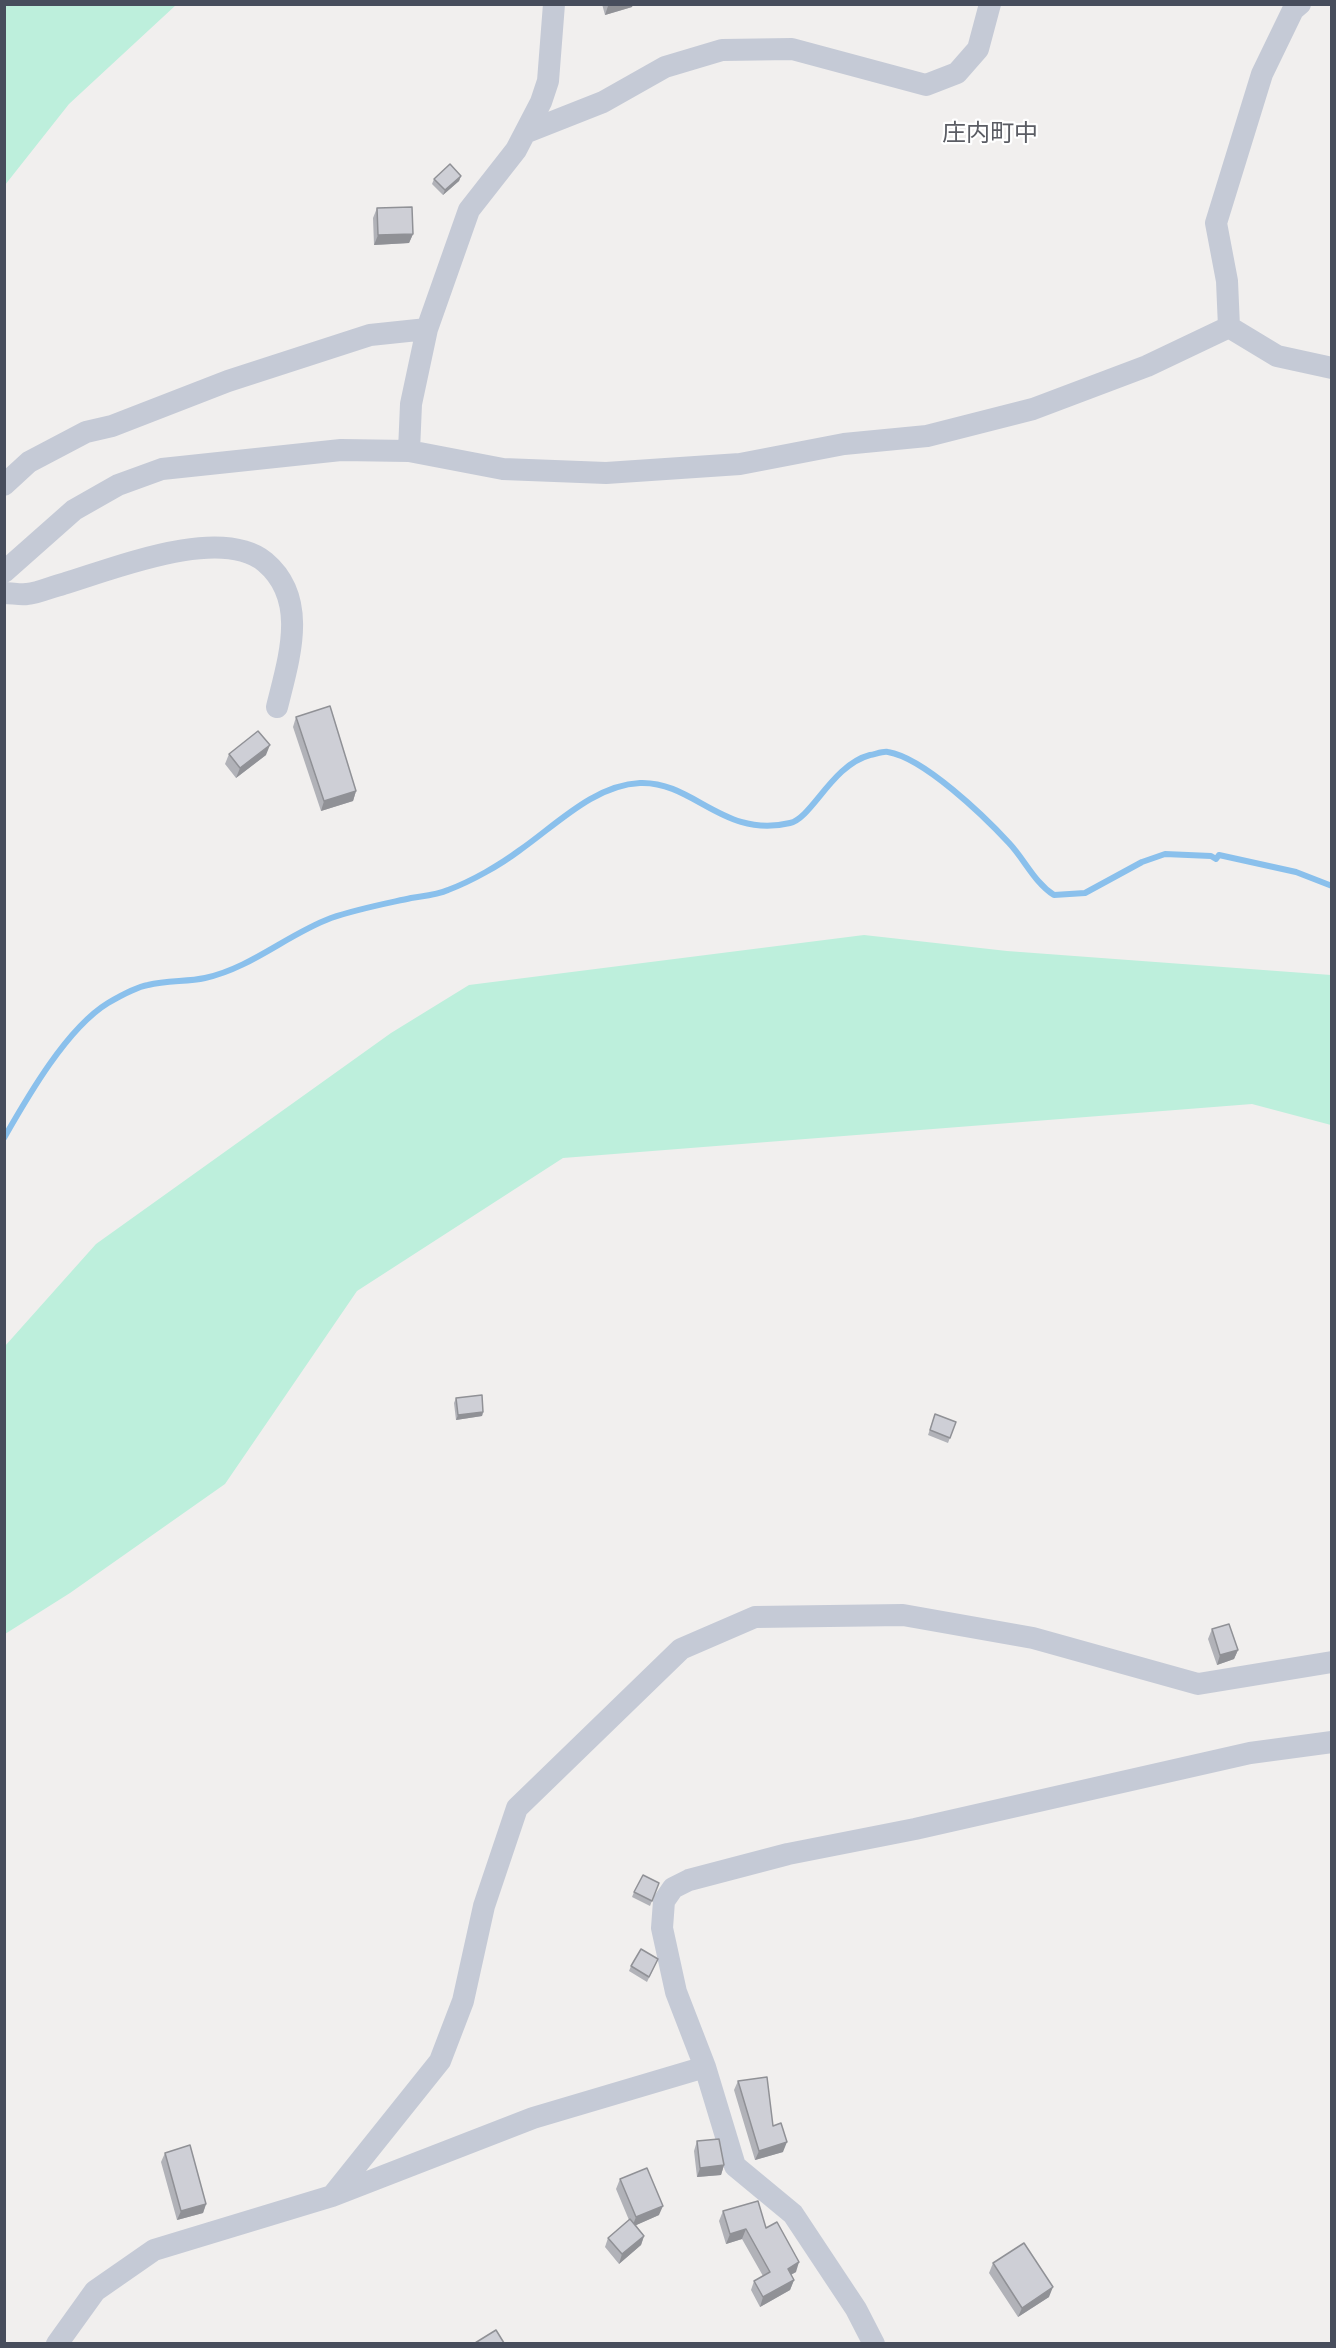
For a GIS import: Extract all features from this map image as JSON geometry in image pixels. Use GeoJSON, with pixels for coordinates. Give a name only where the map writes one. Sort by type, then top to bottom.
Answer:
{"type":"FeatureCollection","features":[{"type":"Feature","properties":{"kind":"street"},"geometry":{"type":"LineString","coordinates":[[409,451],[411,404],[427,329],[469,210],[527,132],[548,81],[554,4]]}},
{"type":"Feature","properties":{"kind":"street"},"geometry":{"type":"LineString","coordinates":[[527,132],[603,102],[665,67],[722,50],[792,49],[926,86],[957,73],[978,49],[990,4]]}},
{"type":"Feature","properties":{"kind":"street"},"geometry":{"type":"LineString","coordinates":[[1228,327],[1227,280],[1216,223],[1262,74],[1293,10],[1299,4]]}},
{"type":"Feature","properties":{"kind":"street"},"geometry":{"type":"LineString","coordinates":[[1228,327],[1277,356],[1332,368]]}},
{"type":"Feature","properties":{"kind":"street"},"geometry":{"type":"LineString","coordinates":[[4,572],[74,510],[118,485],[162,469],[341,450],[409,451],[503,469],[606,473],[740,464],[844,444],[927,436],[1033,409],[1147,366],[1228,327]]}},
{"type":"Feature","properties":{"kind":"street"},"geometry":{"type":"LineString","coordinates":[[4,485],[29,462],[86,432],[112,426],[228,381],[370,335],[427,329]]}},
{"type":"Feature","properties":{"kind":"street"},"geometry":{"type":"LineString","coordinates":[[4,593],[28,594],[163,555],[215,547],[254,553],[279,574],[289,593],[293,641],[277,707]]}},
{"type":"Feature","properties":{"kind":"street"},"geometry":{"type":"LineString","coordinates":[[332,2196],[440,2061],[463,2001],[484,1906],[517,1808],[681,1649],[755,1617],[903,1616],[1033,1638],[1198,1684],[1332,1662]]}},
{"type":"Feature","properties":{"kind":"street"},"geometry":{"type":"LineString","coordinates":[[874,2343],[856,2309],[793,2214],[735,2166],[705,2067],[676,1992],[662,1928],[664,1900],[673,1888],[689,1880],[788,1854],[1008,1809],[1250,1753],[1332,1742]]}},
{"type":"Feature","properties":{"kind":"street"},"geometry":{"type":"LineString","coordinates":[[57,2343],[95,2292],[154,2250],[332,2196],[533,2118],[705,2067]]}},
{"type":"Feature","properties":{"kind":"green space"},"geometry":{"type":"Polygon","coordinates":[[[5,4],[176,5],[69,104],[5,185],[5,4]]]}},
{"type":"Feature","properties":{"kind":"green space"},"geometry":{"type":"Polygon","coordinates":[[[864,935],[1007,951],[1331,975],[1331,1125],[1252,1104],[563,1158],[357,1291],[225,1484],[70,1593],[5,1634],[5,1346],[96,1244],[391,1033],[469,985],[864,935]]]}},
{"type":"Feature","properties":{"kind":"building"},"geometry":{"type":"Polygon","coordinates":[[[450,164],[461,176],[445,190],[434,179],[450,164]]]}},
{"type":"Feature","properties":{"kind":"building"},"geometry":{"type":"Polygon","coordinates":[[[412,207],[413,234],[378,235],[377,208],[412,207]]]}},
{"type":"Feature","properties":{"kind":"building"},"geometry":{"type":"Polygon","coordinates":[[[330,706],[356,791],[324,801],[296,717],[330,706]]]}},
{"type":"Feature","properties":{"kind":"building"},"geometry":{"type":"Polygon","coordinates":[[[258,731],[270,745],[240,768],[229,754],[258,731]]]}},
{"type":"Feature","properties":{"kind":"building"},"geometry":{"type":"Polygon","coordinates":[[[482,1395],[483,1412],[458,1415],[456,1398],[482,1395]]]}},
{"type":"Feature","properties":{"kind":"building"},"geometry":{"type":"Polygon","coordinates":[[[935,1414],[956,1422],[950,1438],[930,1430],[935,1414]]]}},
{"type":"Feature","properties":{"kind":"building"},"geometry":{"type":"Polygon","coordinates":[[[1229,1624],[1238,1650],[1220,1655],[1212,1629],[1229,1624]]]}},
{"type":"Feature","properties":{"kind":"building"},"geometry":{"type":"Polygon","coordinates":[[[643,1875],[659,1883],[652,1901],[634,1892],[643,1875]]]}},
{"type":"Feature","properties":{"kind":"building"},"geometry":{"type":"Polygon","coordinates":[[[641,1949],[658,1959],[649,1977],[631,1966],[641,1949]]]}},
{"type":"Feature","properties":{"kind":"building"},"geometry":{"type":"Polygon","coordinates":[[[767,2077],[773,2126],[781,2123],[787,2142],[759,2151],[738,2081],[767,2077]]]}},
{"type":"Feature","properties":{"kind":"building"},"geometry":{"type":"Polygon","coordinates":[[[719,2139],[724,2165],[700,2168],[697,2141],[719,2139]]]}},
{"type":"Feature","properties":{"kind":"building"},"geometry":{"type":"Polygon","coordinates":[[[190,2145],[206,2204],[181,2211],[165,2153],[190,2145]]]}},
{"type":"Feature","properties":{"kind":"building"},"geometry":{"type":"Polygon","coordinates":[[[647,2168],[663,2206],[636,2217],[620,2179],[647,2168]]]}},
{"type":"Feature","properties":{"kind":"building"},"geometry":{"type":"Polygon","coordinates":[[[758,2201],[766,2228],[777,2222],[799,2262],[788,2269],[794,2280],[763,2297],[754,2281],[770,2272],[746,2229],[730,2234],[723,2211],[758,2201]]]}},
{"type":"Feature","properties":{"kind":"building"},"geometry":{"type":"Polygon","coordinates":[[[630,2219],[644,2236],[622,2254],[608,2238],[630,2219]]]}},
{"type":"Feature","properties":{"kind":"building"},"geometry":{"type":"Polygon","coordinates":[[[1024,2243],[1053,2287],[1022,2308],[993,2263],[1024,2243]]]}},
{"type":"Feature","properties":{"kind":"building"},"geometry":{"type":"Polygon","coordinates":[[[496,2330],[504,2343],[475,2343],[496,2330]]]}},
{"type":"Feature","properties":{"kind":"waterway"},"geometry":{"type":"LineString","coordinates":[[4,1138],[37,1083],[63,1046],[93,1014],[113,1000],[143,986],[205,978],[238,967],[331,918],[439,893],[457,886],[504,861],[591,798],[623,785],[640,783],[659,785],[677,791],[727,817],[767,826],[790,823],[798,819],[845,769],[870,755],[888,752],[919,765],[953,790],[998,832],[1041,884],[1054,895],[1085,893],[1142,862],[1165,854],[1211,856],[1216,859],[1219,855],[1296,872],[1332,886]]}},
{"type":"Feature","properties":{"kind":"district","name":"庄内町中"},"geometry":{"type":"Point","coordinates":[990,133]}}]}
